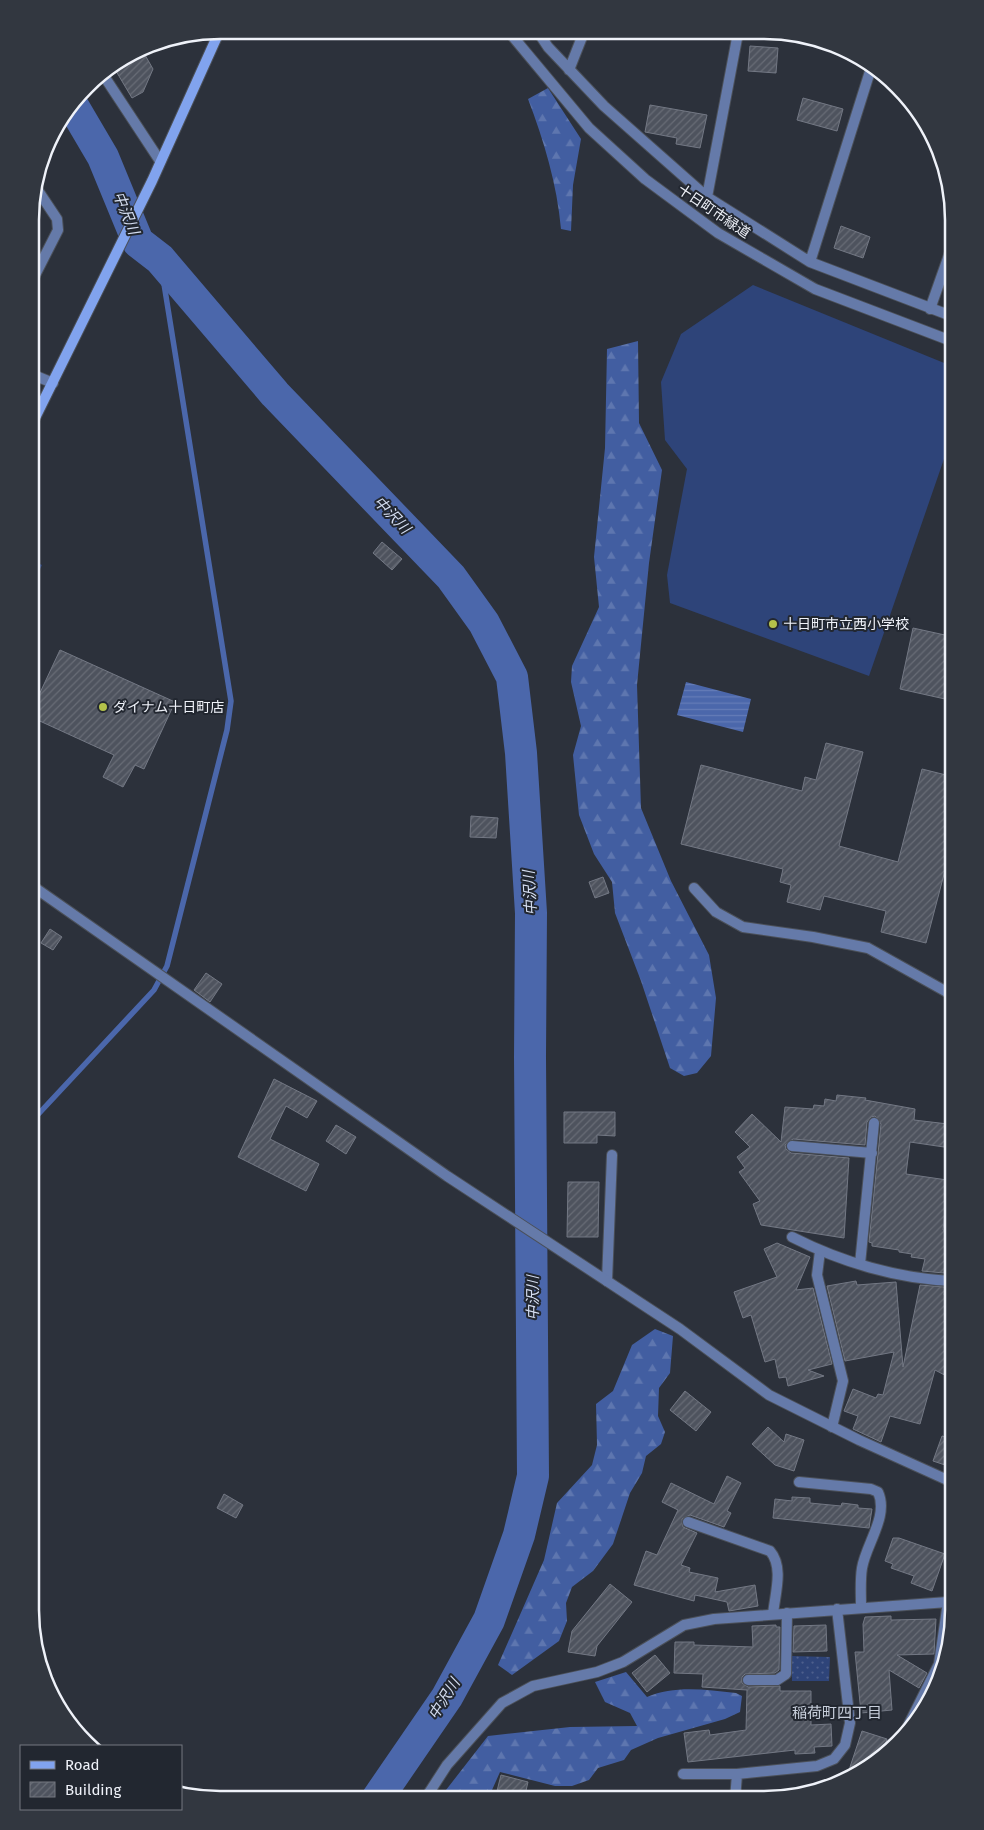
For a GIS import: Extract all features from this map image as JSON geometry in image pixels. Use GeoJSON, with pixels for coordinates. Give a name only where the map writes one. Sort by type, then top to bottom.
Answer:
{"type":"FeatureCollection","features":[{"type":"Feature","properties":{"kind":"street"},"geometry":{"type":"LineString","coordinates":[[39,410],[152,181],[216,39]]}},
{"type":"Feature","properties":{"kind":"street","name":"十日町市緑道"},"geometry":{"type":"LineString","coordinates":[[515,39],[589,128],[645,179],[718,233],[815,289],[945,339]]}},
{"type":"Feature","properties":{"kind":"street"},"geometry":{"type":"LineString","coordinates":[[544,39],[569,70],[652,151],[707,197],[810,262],[945,314]]}},
{"type":"Feature","properties":{"kind":"street"},"geometry":{"type":"LineString","coordinates":[[569,70],[581,39]]}},
{"type":"Feature","properties":{"kind":"street"},"geometry":{"type":"LineString","coordinates":[[707,197],[737,39]]}},
{"type":"Feature","properties":{"kind":"street"},"geometry":{"type":"LineString","coordinates":[[810,262],[870,73]]}},
{"type":"Feature","properties":{"kind":"street"},"geometry":{"type":"LineString","coordinates":[[106,79],[160,161]]}},
{"type":"Feature","properties":{"kind":"street"},"geometry":{"type":"LineString","coordinates":[[39,269],[58,230],[57,219],[40,195]]}},
{"type":"Feature","properties":{"kind":"street"},"geometry":{"type":"LineString","coordinates":[[930,308],[945,266]]}},
{"type":"Feature","properties":{"kind":"street"},"geometry":{"type":"LineString","coordinates":[[39,377],[53,383]]}},
{"type":"Feature","properties":{"kind":"street"},"geometry":{"type":"LineString","coordinates":[[694,888],[716,912],[743,927],[813,937],[868,948],[945,991]]}},
{"type":"Feature","properties":{"kind":"street"},"geometry":{"type":"LineString","coordinates":[[39,892],[447,1176],[680,1329],[769,1395],[945,1479]]}},
{"type":"Feature","properties":{"kind":"street"},"geometry":{"type":"LineString","coordinates":[[860,1264],[874,1123]]}},
{"type":"Feature","properties":{"kind":"street"},"geometry":{"type":"LineString","coordinates":[[792,1146],[872,1153]]}},
{"type":"Feature","properties":{"kind":"street"},"geometry":{"type":"LineString","coordinates":[[607,1281],[612,1155]]}},
{"type":"Feature","properties":{"kind":"street"},"geometry":{"type":"LineString","coordinates":[[792,1237],[820,1251],[860,1264],[913,1278],[945,1280]]}},
{"type":"Feature","properties":{"kind":"street"},"geometry":{"type":"LineString","coordinates":[[820,1251],[817,1275],[843,1381],[832,1426]]}},
{"type":"Feature","properties":{"kind":"street"},"geometry":{"type":"LineString","coordinates":[[799,1482],[871,1489],[878,1492],[881,1499],[881,1511],[862,1570],[861,1607]]}},
{"type":"Feature","properties":{"kind":"street"},"geometry":{"type":"LineString","coordinates":[[688,1522],[770,1551],[777,1559],[778,1568],[773,1614]]}},
{"type":"Feature","properties":{"kind":"street"},"geometry":{"type":"LineString","coordinates":[[430,1791],[447,1766],[502,1703],[533,1686],[596,1672],[623,1662],[684,1625],[714,1619],[773,1614],[861,1607],[945,1603]]}},
{"type":"Feature","properties":{"kind":"street"},"geometry":{"type":"LineString","coordinates":[[683,1774],[737,1774],[817,1766],[834,1759],[845,1745],[850,1723],[837,1609]]}},
{"type":"Feature","properties":{"kind":"street"},"geometry":{"type":"LineString","coordinates":[[748,1680],[777,1680],[786,1674],[787,1613]]}},
{"type":"Feature","properties":{"kind":"street"},"geometry":{"type":"LineString","coordinates":[[918,1706],[930,1683]]}},
{"type":"Feature","properties":{"kind":"street"},"geometry":{"type":"LineString","coordinates":[[736,1791],[737,1774]]}},
{"type":"Feature","properties":{"kind":"shaded area"},"geometry":{"type":"Polygon","coordinates":[[[753,285],[945,363],[945,456],[869,676],[670,603],[667,575],[687,469],[665,440],[661,382],[681,334],[753,285]]]}},
{"type":"Feature","properties":{"kind":"shaded area"},"geometry":{"type":"Polygon","coordinates":[[[686,682],[751,699],[743,732],[677,715],[686,682]]]}},
{"type":"Feature","properties":{"kind":"shaded area"},"geometry":{"type":"Polygon","coordinates":[[[792,1656],[830,1657],[829,1681],[792,1681],[792,1656]]]}},
{"type":"Feature","properties":{"kind":"green space"},"geometry":{"type":"Polygon","coordinates":[[[548,88],[581,139],[573,185],[571,231],[561,229],[549,163],[528,99],[548,88]]]}},
{"type":"Feature","properties":{"kind":"green space"},"geometry":{"type":"Polygon","coordinates":[[[638,341],[639,423],[662,470],[649,563],[637,685],[641,808],[671,881],[709,955],[716,998],[711,1056],[697,1073],[684,1076],[670,1068],[641,981],[615,913],[612,882],[594,854],[579,815],[573,755],[581,726],[571,682],[572,666],[599,607],[594,557],[605,448],[607,349],[638,341]]]}},
{"type":"Feature","properties":{"kind":"green space"},"geometry":{"type":"Polygon","coordinates":[[[655,1329],[673,1336],[670,1373],[659,1388],[658,1416],[665,1432],[661,1444],[646,1456],[642,1473],[630,1493],[613,1544],[593,1571],[572,1587],[566,1603],[567,1621],[559,1641],[512,1675],[498,1665],[544,1560],[557,1503],[592,1465],[597,1445],[596,1404],[613,1391],[632,1345],[655,1329]]]}},
{"type":"Feature","properties":{"kind":"green space"},"geometry":{"type":"Polygon","coordinates":[[[626,1672],[647,1697],[658,1693],[680,1690],[736,1693],[742,1696],[740,1712],[725,1719],[658,1738],[631,1750],[624,1760],[598,1768],[589,1780],[572,1786],[555,1786],[500,1772],[492,1791],[445,1791],[488,1736],[570,1727],[637,1726],[630,1713],[605,1702],[595,1682],[626,1672]]]}},
{"type":"Feature","properties":{"kind":"building"},"geometry":{"type":"Polygon","coordinates":[[[750,46],[778,48],[776,73],[748,71],[750,46]]]}},
{"type":"Feature","properties":{"kind":"building"},"geometry":{"type":"Polygon","coordinates":[[[145,55],[153,69],[143,92],[132,98],[116,71],[145,55]]]}},
{"type":"Feature","properties":{"kind":"building"},"geometry":{"type":"Polygon","coordinates":[[[803,98],[843,109],[837,131],[797,120],[803,98]]]}},
{"type":"Feature","properties":{"kind":"building"},"geometry":{"type":"Polygon","coordinates":[[[650,105],[707,115],[700,148],[676,144],[677,138],[645,132],[650,105]]]}},
{"type":"Feature","properties":{"kind":"building"},"geometry":{"type":"Polygon","coordinates":[[[841,226],[870,237],[863,258],[834,248],[841,226]]]}},
{"type":"Feature","properties":{"kind":"building"},"geometry":{"type":"Polygon","coordinates":[[[382,542],[402,559],[392,570],[373,553],[382,542]]]}},
{"type":"Feature","properties":{"kind":"building"},"geometry":{"type":"Polygon","coordinates":[[[913,628],[945,635],[945,699],[900,689],[913,628]]]}},
{"type":"Feature","properties":{"kind":"building","name":"ダイナム十日町店"},"geometry":{"type":"Polygon","coordinates":[[[60,650],[175,702],[144,769],[135,765],[123,787],[103,777],[114,755],[39,721],[39,695],[60,650]]]}},
{"type":"Feature","properties":{"kind":"building"},"geometry":{"type":"Polygon","coordinates":[[[826,743],[863,752],[839,846],[898,862],[922,769],[945,775],[945,870],[926,943],[881,932],[886,911],[824,896],[820,910],[787,902],[791,885],[780,882],[783,869],[681,844],[701,765],[802,791],[805,777],[816,780],[826,743]]]}},
{"type":"Feature","properties":{"kind":"building"},"geometry":{"type":"Polygon","coordinates":[[[471,816],[498,818],[496,838],[470,837],[471,816]]]}},
{"type":"Feature","properties":{"kind":"building"},"geometry":{"type":"Polygon","coordinates":[[[603,877],[609,893],[595,898],[589,882],[603,877]]]}},
{"type":"Feature","properties":{"kind":"building"},"geometry":{"type":"Polygon","coordinates":[[[50,929],[62,937],[53,950],[41,943],[50,929]]]}},
{"type":"Feature","properties":{"kind":"building"},"geometry":{"type":"Polygon","coordinates":[[[206,973],[222,984],[210,1002],[194,990],[206,973]]]}},
{"type":"Feature","properties":{"kind":"building"},"geometry":{"type":"Polygon","coordinates":[[[274,1079],[317,1101],[307,1118],[286,1106],[270,1139],[319,1164],[306,1191],[238,1157],[274,1079]]]}},
{"type":"Feature","properties":{"kind":"building"},"geometry":{"type":"Polygon","coordinates":[[[837,1095],[866,1098],[865,1100],[915,1109],[914,1120],[945,1124],[944,1147],[910,1142],[906,1174],[945,1180],[944,1273],[922,1271],[925,1259],[911,1257],[912,1254],[899,1252],[899,1250],[872,1246],[872,1243],[869,1242],[881,1124],[875,1116],[871,1117],[867,1122],[865,1145],[793,1139],[785,1145],[786,1149],[791,1153],[849,1158],[844,1238],[761,1225],[753,1204],[760,1201],[739,1172],[745,1168],[737,1157],[750,1147],[735,1132],[752,1114],[781,1142],[785,1107],[813,1109],[814,1105],[824,1106],[825,1099],[836,1101],[837,1095]]]}},
{"type":"Feature","properties":{"kind":"building"},"geometry":{"type":"Polygon","coordinates":[[[564,1112],[615,1112],[615,1136],[597,1135],[597,1143],[564,1143],[564,1112]]]}},
{"type":"Feature","properties":{"kind":"building"},"geometry":{"type":"Polygon","coordinates":[[[336,1125],[356,1137],[346,1154],[326,1141],[336,1125]]]}},
{"type":"Feature","properties":{"kind":"building"},"geometry":{"type":"Polygon","coordinates":[[[568,1182],[599,1182],[598,1237],[567,1237],[568,1182]]]}},
{"type":"Feature","properties":{"kind":"building"},"geometry":{"type":"Polygon","coordinates":[[[777,1243],[810,1257],[796,1290],[813,1288],[832,1364],[808,1370],[824,1376],[788,1386],[786,1377],[779,1378],[775,1359],[765,1362],[751,1315],[743,1318],[734,1292],[777,1277],[764,1249],[777,1243]]]}},
{"type":"Feature","properties":{"kind":"building"},"geometry":{"type":"Polygon","coordinates":[[[856,1281],[857,1285],[896,1282],[903,1367],[920,1285],[945,1287],[945,1375],[935,1370],[920,1424],[890,1416],[881,1442],[853,1429],[858,1416],[844,1411],[853,1389],[876,1398],[878,1394],[883,1395],[894,1352],[845,1361],[827,1286],[856,1281]]]}},
{"type":"Feature","properties":{"kind":"building"},"geometry":{"type":"Polygon","coordinates":[[[685,1391],[711,1412],[696,1431],[670,1410],[685,1391]]]}},
{"type":"Feature","properties":{"kind":"building"},"geometry":{"type":"Polygon","coordinates":[[[768,1427],[784,1442],[786,1434],[804,1440],[794,1471],[775,1465],[752,1444],[768,1427]]]}},
{"type":"Feature","properties":{"kind":"building"},"geometry":{"type":"Polygon","coordinates":[[[942,1436],[945,1437],[945,1465],[933,1461],[942,1436]]]}},
{"type":"Feature","properties":{"kind":"building"},"geometry":{"type":"Polygon","coordinates":[[[727,1476],[741,1483],[727,1511],[731,1513],[724,1527],[690,1515],[682,1519],[683,1527],[697,1533],[681,1565],[690,1568],[689,1572],[718,1578],[715,1592],[755,1585],[758,1606],[729,1611],[727,1602],[695,1595],[694,1601],[634,1585],[646,1551],[657,1555],[678,1510],[662,1502],[671,1483],[714,1504],[727,1476]]]}},
{"type":"Feature","properties":{"kind":"building"},"geometry":{"type":"Polygon","coordinates":[[[224,1494],[243,1505],[236,1518],[217,1508],[224,1494]]]}},
{"type":"Feature","properties":{"kind":"building"},"geometry":{"type":"Polygon","coordinates":[[[792,1497],[810,1498],[810,1503],[841,1506],[842,1503],[858,1505],[858,1508],[872,1509],[869,1528],[773,1518],[775,1499],[792,1501],[792,1497]]]}},
{"type":"Feature","properties":{"kind":"building"},"geometry":{"type":"Polygon","coordinates":[[[893,1538],[899,1538],[945,1554],[932,1591],[911,1583],[914,1576],[891,1568],[893,1564],[885,1561],[893,1538]]]}},
{"type":"Feature","properties":{"kind":"building"},"geometry":{"type":"Polygon","coordinates":[[[610,1584],[632,1602],[597,1646],[595,1656],[568,1652],[572,1631],[610,1584]]]}},
{"type":"Feature","properties":{"kind":"building"},"geometry":{"type":"Polygon","coordinates":[[[891,1616],[891,1620],[936,1619],[934,1654],[897,1655],[927,1673],[919,1688],[889,1670],[892,1710],[861,1713],[855,1652],[864,1652],[863,1624],[865,1617],[891,1616]]]}},
{"type":"Feature","properties":{"kind":"building"},"geometry":{"type":"Polygon","coordinates":[[[776,1625],[776,1627],[780,1627],[779,1670],[775,1673],[745,1674],[742,1677],[742,1683],[748,1687],[780,1686],[780,1691],[811,1691],[811,1725],[831,1724],[832,1746],[814,1747],[815,1753],[795,1754],[795,1750],[688,1762],[684,1733],[709,1730],[710,1735],[746,1730],[747,1690],[702,1687],[703,1674],[674,1673],[675,1642],[694,1642],[694,1645],[753,1647],[752,1626],[776,1625]]]}},
{"type":"Feature","properties":{"kind":"building"},"geometry":{"type":"Polygon","coordinates":[[[826,1625],[827,1651],[793,1652],[794,1626],[826,1625]]]}},
{"type":"Feature","properties":{"kind":"building"},"geometry":{"type":"Polygon","coordinates":[[[655,1655],[670,1673],[647,1692],[632,1673],[655,1655]]]}},
{"type":"Feature","properties":{"kind":"building"},"geometry":{"type":"Polygon","coordinates":[[[862,1731],[887,1739],[885,1744],[874,1754],[849,1770],[862,1731]]]}},
{"type":"Feature","properties":{"kind":"building"},"geometry":{"type":"Polygon","coordinates":[[[501,1775],[528,1782],[526,1791],[497,1791],[501,1775]]]}},
{"type":"Feature","properties":{"kind":"waterway","name":"中沢川"},"geometry":{"type":"LineString","coordinates":[[76,110],[103,157],[138,242],[160,259],[275,394],[451,577],[484,623],[512,677],[521,753],[531,913],[530,1057],[533,1476],[519,1535],[489,1620],[447,1697],[382,1791]]}},
{"type":"Feature","properties":{"kind":"waterway"},"geometry":{"type":"LineString","coordinates":[[39,1113],[154,990],[167,966],[227,730],[231,701],[160,259]]}},
{"type":"Feature","properties":{"kind":"place","name":"十日町市立西小学校"},"geometry":{"type":"Point","coordinates":[773,624]}},
{"type":"Feature","properties":{"kind":"place","name":"ダイナム十日町店"},"geometry":{"type":"Point","coordinates":[103,707]}},
{"type":"Feature","properties":{"kind":"district","name":"稲荷町四丁目"},"geometry":{"type":"Point","coordinates":[837,1713]}}]}
